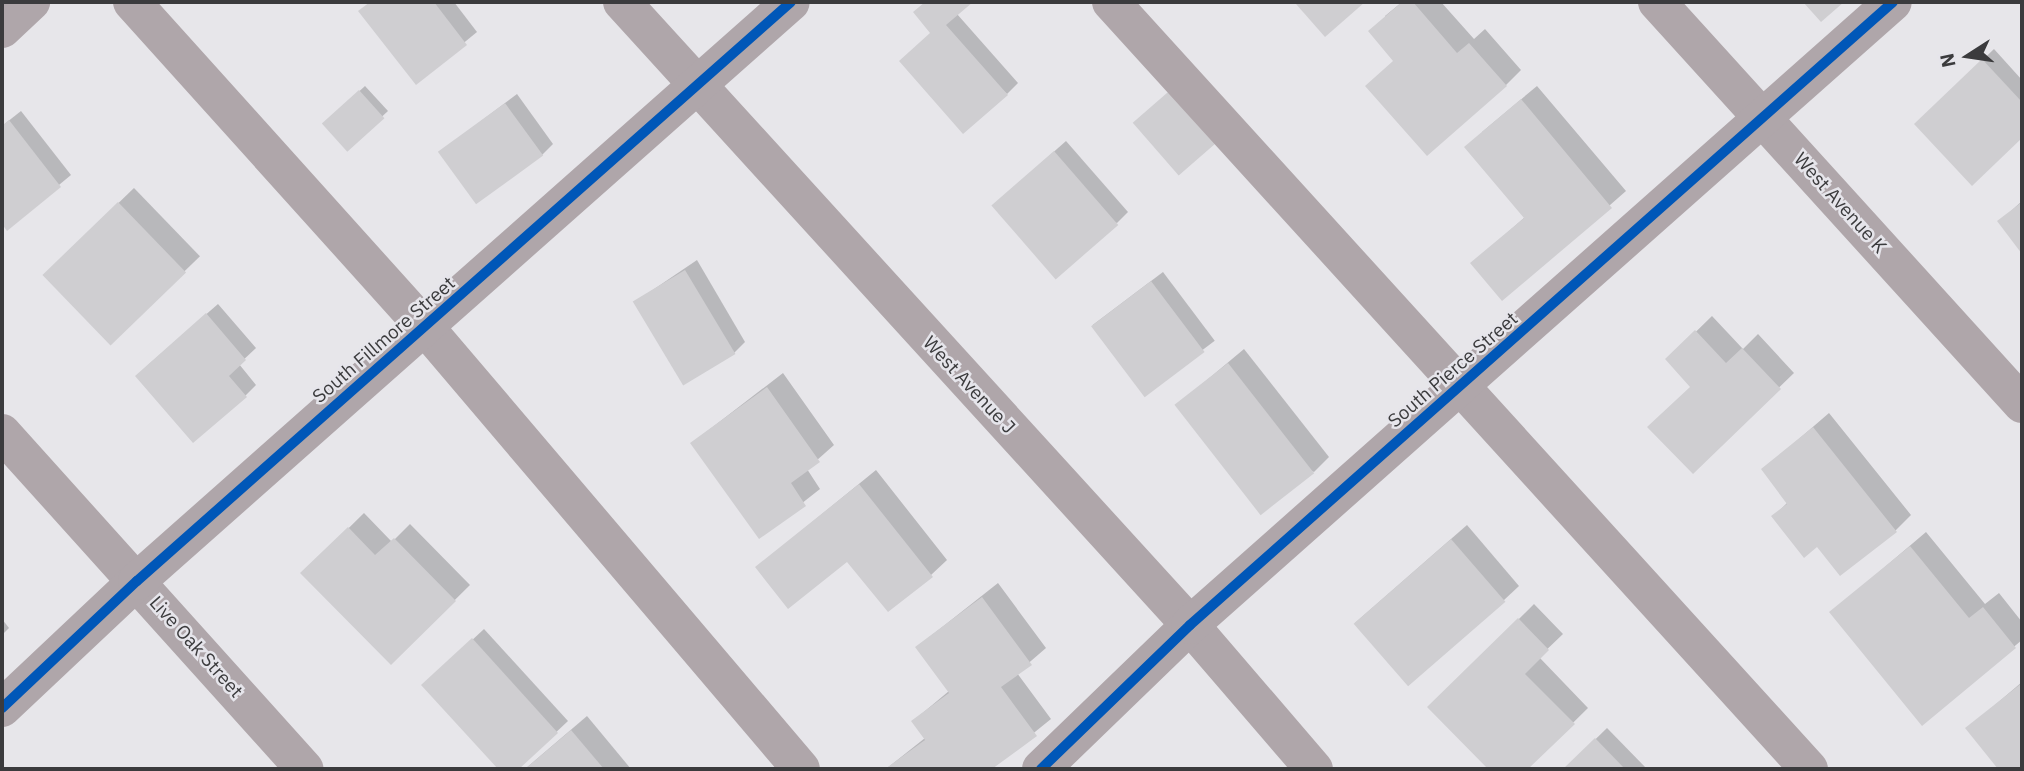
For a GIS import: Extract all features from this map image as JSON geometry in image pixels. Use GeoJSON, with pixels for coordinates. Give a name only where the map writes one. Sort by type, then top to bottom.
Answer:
{"type":"FeatureCollection","features":[{"type":"Feature","properties":{"kind":"street"},"geometry":{"type":"LineString","coordinates":[[2,29],[32,2]]}},
{"type":"Feature","properties":{"kind":"street"},"geometry":{"type":"LineString","coordinates":[[132,2],[425,327],[801,769]]}},
{"type":"Feature","properties":{"kind":"street","name":"West Avenue J"},"geometry":{"type":"LineString","coordinates":[[622,2],[696,87],[1190,625],[1314,769]]}},
{"type":"Feature","properties":{"kind":"street","name":"South Fillmore Street"},"geometry":{"type":"LineString","coordinates":[[2,708],[137,581],[791,2]]}},
{"type":"Feature","properties":{"kind":"street"},"geometry":{"type":"LineString","coordinates":[[1111,2],[1809,769]]}},
{"type":"Feature","properties":{"kind":"street","name":"West Avenue K"},"geometry":{"type":"LineString","coordinates":[[1657,2],[2022,404]]}},
{"type":"Feature","properties":{"kind":"street","name":"South Pierce Street"},"geometry":{"type":"LineString","coordinates":[[1041,769],[1190,625],[1893,2]]}},
{"type":"Feature","properties":{"kind":"street","name":"Live Oak Street"},"geometry":{"type":"LineString","coordinates":[[2,433],[305,769]]}},
{"type":"Feature","properties":{"kind":"building"},"geometry":{"type":"Polygon","coordinates":[[[370,2],[434,2],[467,45],[416,85],[358,11],[370,2]]]}},
{"type":"Feature","properties":{"kind":"building"},"geometry":{"type":"Polygon","coordinates":[[[925,2],[973,2],[946,25],[1008,95],[963,134],[899,61],[930,33],[913,12],[925,2]]]}},
{"type":"Feature","properties":{"kind":"building"},"geometry":{"type":"Polygon","coordinates":[[[1365,2],[1325,37],[1296,4],[1365,2]]]}},
{"type":"Feature","properties":{"kind":"building"},"geometry":{"type":"Polygon","coordinates":[[[1402,2],[1413,2],[1457,53],[1469,43],[1507,86],[1427,156],[1365,86],[1393,61],[1368,31],[1402,2]]]}},
{"type":"Feature","properties":{"kind":"building"},"geometry":{"type":"Polygon","coordinates":[[[1803,2],[1844,2],[1821,22],[1803,2]]]}},
{"type":"Feature","properties":{"kind":"building"},"geometry":{"type":"Polygon","coordinates":[[[1982,59],[2022,102],[2022,138],[1972,186],[1914,124],[1982,59]]]}},
{"type":"Feature","properties":{"kind":"building"},"geometry":{"type":"Polygon","coordinates":[[[1175,86],[1221,139],[1179,176],[1133,123],[1175,86]]]}},
{"type":"Feature","properties":{"kind":"building"},"geometry":{"type":"Polygon","coordinates":[[[359,90],[384,118],[347,152],[322,123],[359,90]]]}},
{"type":"Feature","properties":{"kind":"building"},"geometry":{"type":"Polygon","coordinates":[[[1521,99],[1612,208],[1502,301],[1470,263],[1524,218],[1464,147],[1521,99]]]}},
{"type":"Feature","properties":{"kind":"building"},"geometry":{"type":"Polygon","coordinates":[[[505,103],[543,156],[476,204],[438,152],[505,103]]]}},
{"type":"Feature","properties":{"kind":"building"},"geometry":{"type":"Polygon","coordinates":[[[9,120],[61,187],[7,231],[2,224],[2,126],[9,120]]]}},
{"type":"Feature","properties":{"kind":"building"},"geometry":{"type":"Polygon","coordinates":[[[1054,151],[1118,225],[1056,279],[991,205],[1054,151]]]}},
{"type":"Feature","properties":{"kind":"building"},"geometry":{"type":"Polygon","coordinates":[[[118,202],[186,272],[111,345],[42,275],[118,202]]]}},
{"type":"Feature","properties":{"kind":"building"},"geometry":{"type":"Polygon","coordinates":[[[2022,202],[2022,254],[1997,221],[2022,202]]]}},
{"type":"Feature","properties":{"kind":"building"},"geometry":{"type":"Polygon","coordinates":[[[685,270],[735,354],[683,385],[633,301],[685,270]]]}},
{"type":"Feature","properties":{"kind":"building"},"geometry":{"type":"Polygon","coordinates":[[[1151,281],[1205,352],[1145,397],[1091,326],[1151,281]]]}},
{"type":"Feature","properties":{"kind":"building"},"geometry":{"type":"Polygon","coordinates":[[[206,313],[246,360],[229,376],[247,397],[193,443],[135,376],[206,313]]]}},
{"type":"Feature","properties":{"kind":"building"},"geometry":{"type":"Polygon","coordinates":[[[1695,330],[1726,363],[1742,348],[1781,389],[1693,474],[1647,427],[1690,387],[1665,359],[1695,330]]]}},
{"type":"Feature","properties":{"kind":"building"},"geometry":{"type":"Polygon","coordinates":[[[1228,363],[1314,473],[1261,515],[1174,405],[1228,363]]]}},
{"type":"Feature","properties":{"kind":"building"},"geometry":{"type":"Polygon","coordinates":[[[767,387],[820,462],[791,483],[806,506],[759,539],[690,443],[767,387]]]}},
{"type":"Feature","properties":{"kind":"building"},"geometry":{"type":"Polygon","coordinates":[[[1813,427],[1897,532],[1840,576],[1817,547],[1804,558],[1771,516],[1787,504],[1761,469],[1813,427]]]}},
{"type":"Feature","properties":{"kind":"building"},"geometry":{"type":"Polygon","coordinates":[[[859,484],[933,577],[888,612],[847,562],[788,609],[755,567],[859,484]]]}},
{"type":"Feature","properties":{"kind":"building"},"geometry":{"type":"Polygon","coordinates":[[[348,527],[375,555],[394,538],[456,601],[391,665],[300,573],[348,527]]]}},
{"type":"Feature","properties":{"kind":"building"},"geometry":{"type":"Polygon","coordinates":[[[1451,539],[1505,602],[1408,686],[1354,624],[1451,539]]]}},
{"type":"Feature","properties":{"kind":"building"},"geometry":{"type":"Polygon","coordinates":[[[1910,546],[1969,618],[1983,607],[2016,648],[1922,726],[1829,612],[1910,546]]]}},
{"type":"Feature","properties":{"kind":"building"},"geometry":{"type":"Polygon","coordinates":[[[982,597],[1032,665],[1001,687],[1037,736],[992,769],[885,769],[925,740],[911,721],[949,693],[915,647],[982,597]]]}},
{"type":"Feature","properties":{"kind":"building"},"geometry":{"type":"Polygon","coordinates":[[[1518,618],[1549,650],[1525,674],[1575,724],[1528,769],[1488,769],[1427,707],[1518,618]]]}},
{"type":"Feature","properties":{"kind":"building"},"geometry":{"type":"Polygon","coordinates":[[[472,638],[558,733],[519,769],[498,769],[421,685],[472,638]]]}},
{"type":"Feature","properties":{"kind":"building"},"geometry":{"type":"Polygon","coordinates":[[[2022,683],[2022,769],[1998,769],[1965,728],[2022,683]]]}},
{"type":"Feature","properties":{"kind":"building"},"geometry":{"type":"Polygon","coordinates":[[[571,730],[604,769],[525,769],[571,730]]]}},
{"type":"Feature","properties":{"kind":"building"},"geometry":{"type":"Polygon","coordinates":[[[1595,738],[1625,769],[1563,769],[1595,738]]]}},
{"type":"Feature","properties":{"kind":"cycle path"},"geometry":{"type":"LineString","coordinates":[[2,708],[137,581],[791,2]]}},
{"type":"Feature","properties":{"kind":"cycle path"},"geometry":{"type":"LineString","coordinates":[[1041,769],[1190,625],[1893,2]]}}]}
